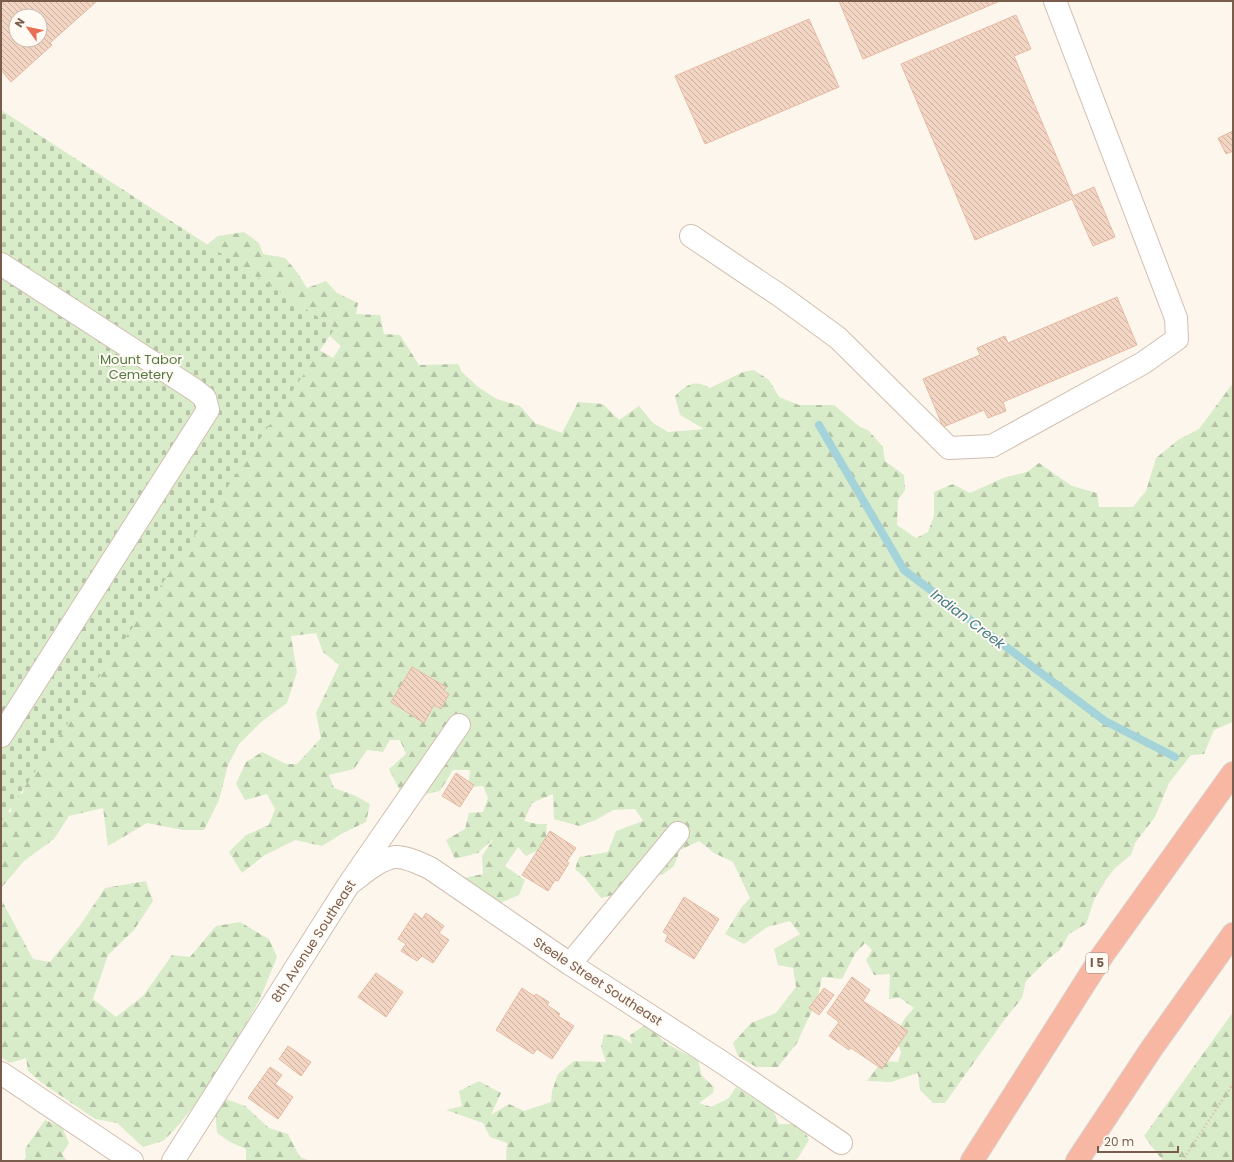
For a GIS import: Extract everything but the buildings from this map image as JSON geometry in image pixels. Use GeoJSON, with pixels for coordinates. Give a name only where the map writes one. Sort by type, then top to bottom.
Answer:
{"type":"FeatureCollection","features":[{"type":"Feature","properties":{"kind":"highway","name":"I 5"},"geometry":{"type":"LineString","coordinates":[[972,1161],[1102,956],[1233,773]]}},
{"type":"Feature","properties":{"kind":"highway"},"geometry":{"type":"LineString","coordinates":[[1077,1161],[1152,1048],[1233,934]]}},
{"type":"Feature","properties":{"kind":"street"},"geometry":{"type":"LineString","coordinates":[[691,236],[782,297],[838,338],[949,448],[992,446],[1143,363],[1177,339],[1176,318],[1055,1]]}},
{"type":"Feature","properties":{"kind":"street"},"geometry":{"type":"LineString","coordinates":[[1,264],[195,390],[205,398],[208,410],[1,736]]}},
{"type":"Feature","properties":{"kind":"street","name":"8th Avenue Southeast"},"geometry":{"type":"LineString","coordinates":[[173,1161],[349,884],[460,725]]}},
{"type":"Feature","properties":{"kind":"street"},"geometry":{"type":"LineString","coordinates":[[570,964],[678,833]]}},
{"type":"Feature","properties":{"kind":"street","name":"Steele Street Southeast"},"geometry":{"type":"LineString","coordinates":[[349,884],[377,863],[396,857],[413,860],[430,868],[570,964],[720,1061],[841,1143]]}},
{"type":"Feature","properties":{"kind":"street"},"geometry":{"type":"LineString","coordinates":[[1,1073],[132,1161]]}},
{"type":"Feature","properties":{"kind":"path"},"geometry":{"type":"LineString","coordinates":[[1182,1161],[1233,1084]]}},
{"type":"Feature","properties":{"kind":"green space","name":"Mount Tabor Cemetery"},"geometry":{"type":"Polygon","coordinates":[[[1,110],[335,328],[1,822],[1,110]]]}},
{"type":"Feature","properties":{"kind":"green space"},"geometry":{"type":"Polygon","coordinates":[[[244,232],[259,243],[263,254],[285,258],[297,272],[307,288],[326,281],[337,293],[358,303],[356,314],[380,315],[384,334],[400,335],[419,365],[458,364],[462,372],[478,387],[497,399],[520,406],[535,423],[562,433],[578,402],[603,404],[619,420],[639,406],[653,423],[668,432],[704,429],[680,415],[675,396],[683,388],[691,384],[695,383],[710,388],[743,372],[754,370],[769,380],[779,397],[799,405],[834,405],[860,427],[868,430],[883,447],[885,461],[904,475],[905,490],[898,500],[897,525],[916,538],[928,532],[934,516],[934,492],[953,484],[970,493],[1003,478],[1027,472],[1039,463],[1072,486],[1097,493],[1099,507],[1133,507],[1146,491],[1156,458],[1178,440],[1199,429],[1233,383],[1233,722],[1214,730],[1204,754],[1191,755],[1169,783],[1155,817],[1135,843],[1131,855],[1115,868],[1105,881],[1094,900],[1086,924],[1069,934],[1060,950],[1048,959],[1026,981],[1022,998],[1005,1019],[945,1103],[933,1103],[920,1090],[918,1073],[891,1082],[867,1081],[882,1061],[898,1062],[901,1052],[895,1035],[905,1018],[914,1008],[900,998],[889,999],[890,974],[874,975],[866,960],[872,950],[865,943],[855,954],[842,979],[822,977],[817,1001],[797,1043],[778,1067],[756,1067],[738,1056],[733,1043],[751,1023],[776,1013],[796,987],[793,968],[778,965],[774,949],[800,934],[790,921],[767,927],[744,944],[725,934],[741,908],[750,898],[733,862],[714,853],[699,841],[680,850],[674,866],[662,875],[633,868],[637,892],[624,892],[601,898],[585,878],[575,869],[579,857],[608,852],[616,831],[643,821],[635,809],[613,810],[596,820],[579,826],[554,819],[553,794],[532,803],[524,821],[537,824],[547,824],[545,847],[526,856],[518,847],[505,866],[525,880],[519,895],[475,912],[463,878],[483,874],[482,856],[494,838],[478,853],[455,859],[446,840],[465,829],[469,813],[483,812],[488,798],[483,786],[468,787],[470,770],[453,770],[440,791],[421,795],[400,791],[389,769],[406,754],[400,740],[390,740],[383,752],[367,750],[354,769],[329,775],[334,788],[354,795],[370,804],[366,822],[343,833],[322,846],[295,840],[265,855],[242,873],[229,852],[246,835],[269,825],[275,809],[267,794],[245,800],[236,784],[246,762],[262,752],[286,764],[297,764],[321,738],[316,713],[339,665],[323,652],[316,633],[291,636],[297,672],[287,703],[261,722],[239,744],[228,765],[219,800],[204,830],[183,830],[147,823],[108,846],[103,808],[69,816],[54,839],[24,861],[1,888],[1,812],[11,812],[11,797],[23,793],[26,775],[298,338],[333,358],[341,346],[321,328],[200,250],[218,236],[244,232]]]}},
{"type":"Feature","properties":{"kind":"green space"},"geometry":{"type":"Polygon","coordinates":[[[146,881],[153,901],[134,930],[108,955],[93,999],[116,1017],[143,996],[172,955],[190,957],[216,926],[240,922],[269,939],[277,957],[259,1001],[209,1088],[163,1141],[143,1147],[117,1123],[95,1119],[42,1083],[28,1071],[26,1058],[10,1063],[1,1057],[1,899],[33,959],[50,962],[81,924],[105,888],[146,881]]]}},
{"type":"Feature","properties":{"kind":"green space"},"geometry":{"type":"Polygon","coordinates":[[[1233,1012],[1233,1161],[1163,1161],[1144,1136],[1233,1012]]]}},
{"type":"Feature","properties":{"kind":"green space"},"geometry":{"type":"Polygon","coordinates":[[[644,1026],[655,1030],[662,1040],[698,1060],[702,1076],[714,1087],[713,1093],[699,1103],[711,1107],[729,1098],[736,1087],[754,1099],[772,1107],[779,1124],[801,1124],[809,1140],[798,1158],[794,1161],[508,1161],[506,1159],[507,1143],[490,1137],[483,1123],[446,1110],[462,1106],[459,1091],[479,1081],[501,1093],[491,1115],[509,1104],[524,1111],[551,1102],[552,1091],[558,1074],[574,1061],[606,1062],[601,1047],[604,1034],[620,1036],[632,1044],[630,1035],[644,1026]]]}},
{"type":"Feature","properties":{"kind":"green space"},"geometry":{"type":"Polygon","coordinates":[[[223,1098],[245,1106],[269,1128],[288,1134],[300,1157],[311,1161],[246,1161],[246,1149],[230,1142],[217,1133],[215,1110],[223,1098]]]}},
{"type":"Feature","properties":{"kind":"green space"},"geometry":{"type":"Polygon","coordinates":[[[45,1120],[62,1127],[69,1143],[62,1154],[67,1161],[22,1161],[26,1158],[25,1149],[45,1120]]]}},
{"type":"Feature","properties":{"kind":"waterway","name":"Indian Creek"},"geometry":{"type":"LineString","coordinates":[[819,425],[904,570],[1105,721],[1175,757]]}}]}
